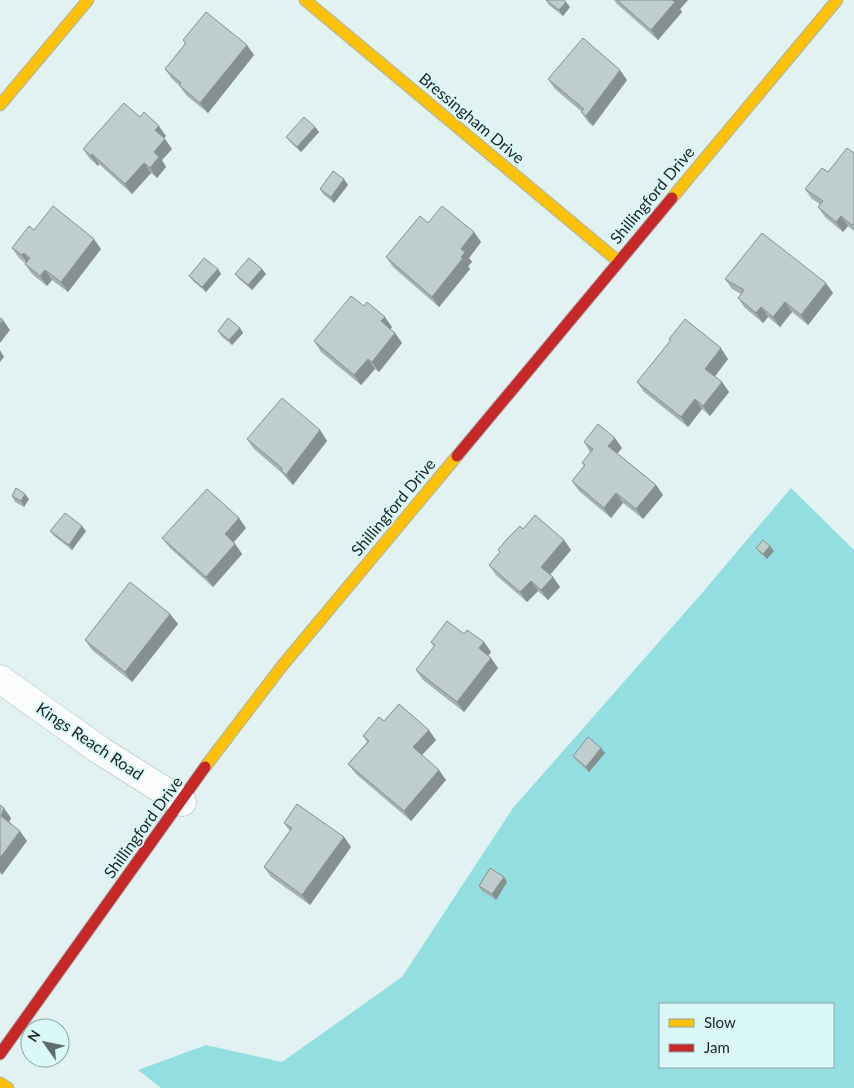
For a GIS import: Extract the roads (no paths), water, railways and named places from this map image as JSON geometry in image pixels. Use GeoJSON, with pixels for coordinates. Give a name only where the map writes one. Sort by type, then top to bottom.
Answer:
{"type":"FeatureCollection","features":[{"type":"Feature","properties":{"kind":"street"},"geometry":{"type":"LineString","coordinates":[[0,105],[88,0]]}},
{"type":"Feature","properties":{"kind":"street","name":"Bressingham Drive"},"geometry":{"type":"LineString","coordinates":[[305,0],[618,260]]}},
{"type":"Feature","properties":{"kind":"street","name":"Shillingford Drive"},"geometry":{"type":"LineString","coordinates":[[0,1054],[182,802],[218,749],[282,666],[618,260],[837,0]]}},
{"type":"Feature","properties":{"kind":"street","name":"Kings Reach Road"},"geometry":{"type":"LineString","coordinates":[[0,679],[101,751],[182,802]]}},
{"type":"Feature","properties":{"kind":"street"},"geometry":{"type":"LineString","coordinates":[[0,1082],[8,1088]]}}]}
